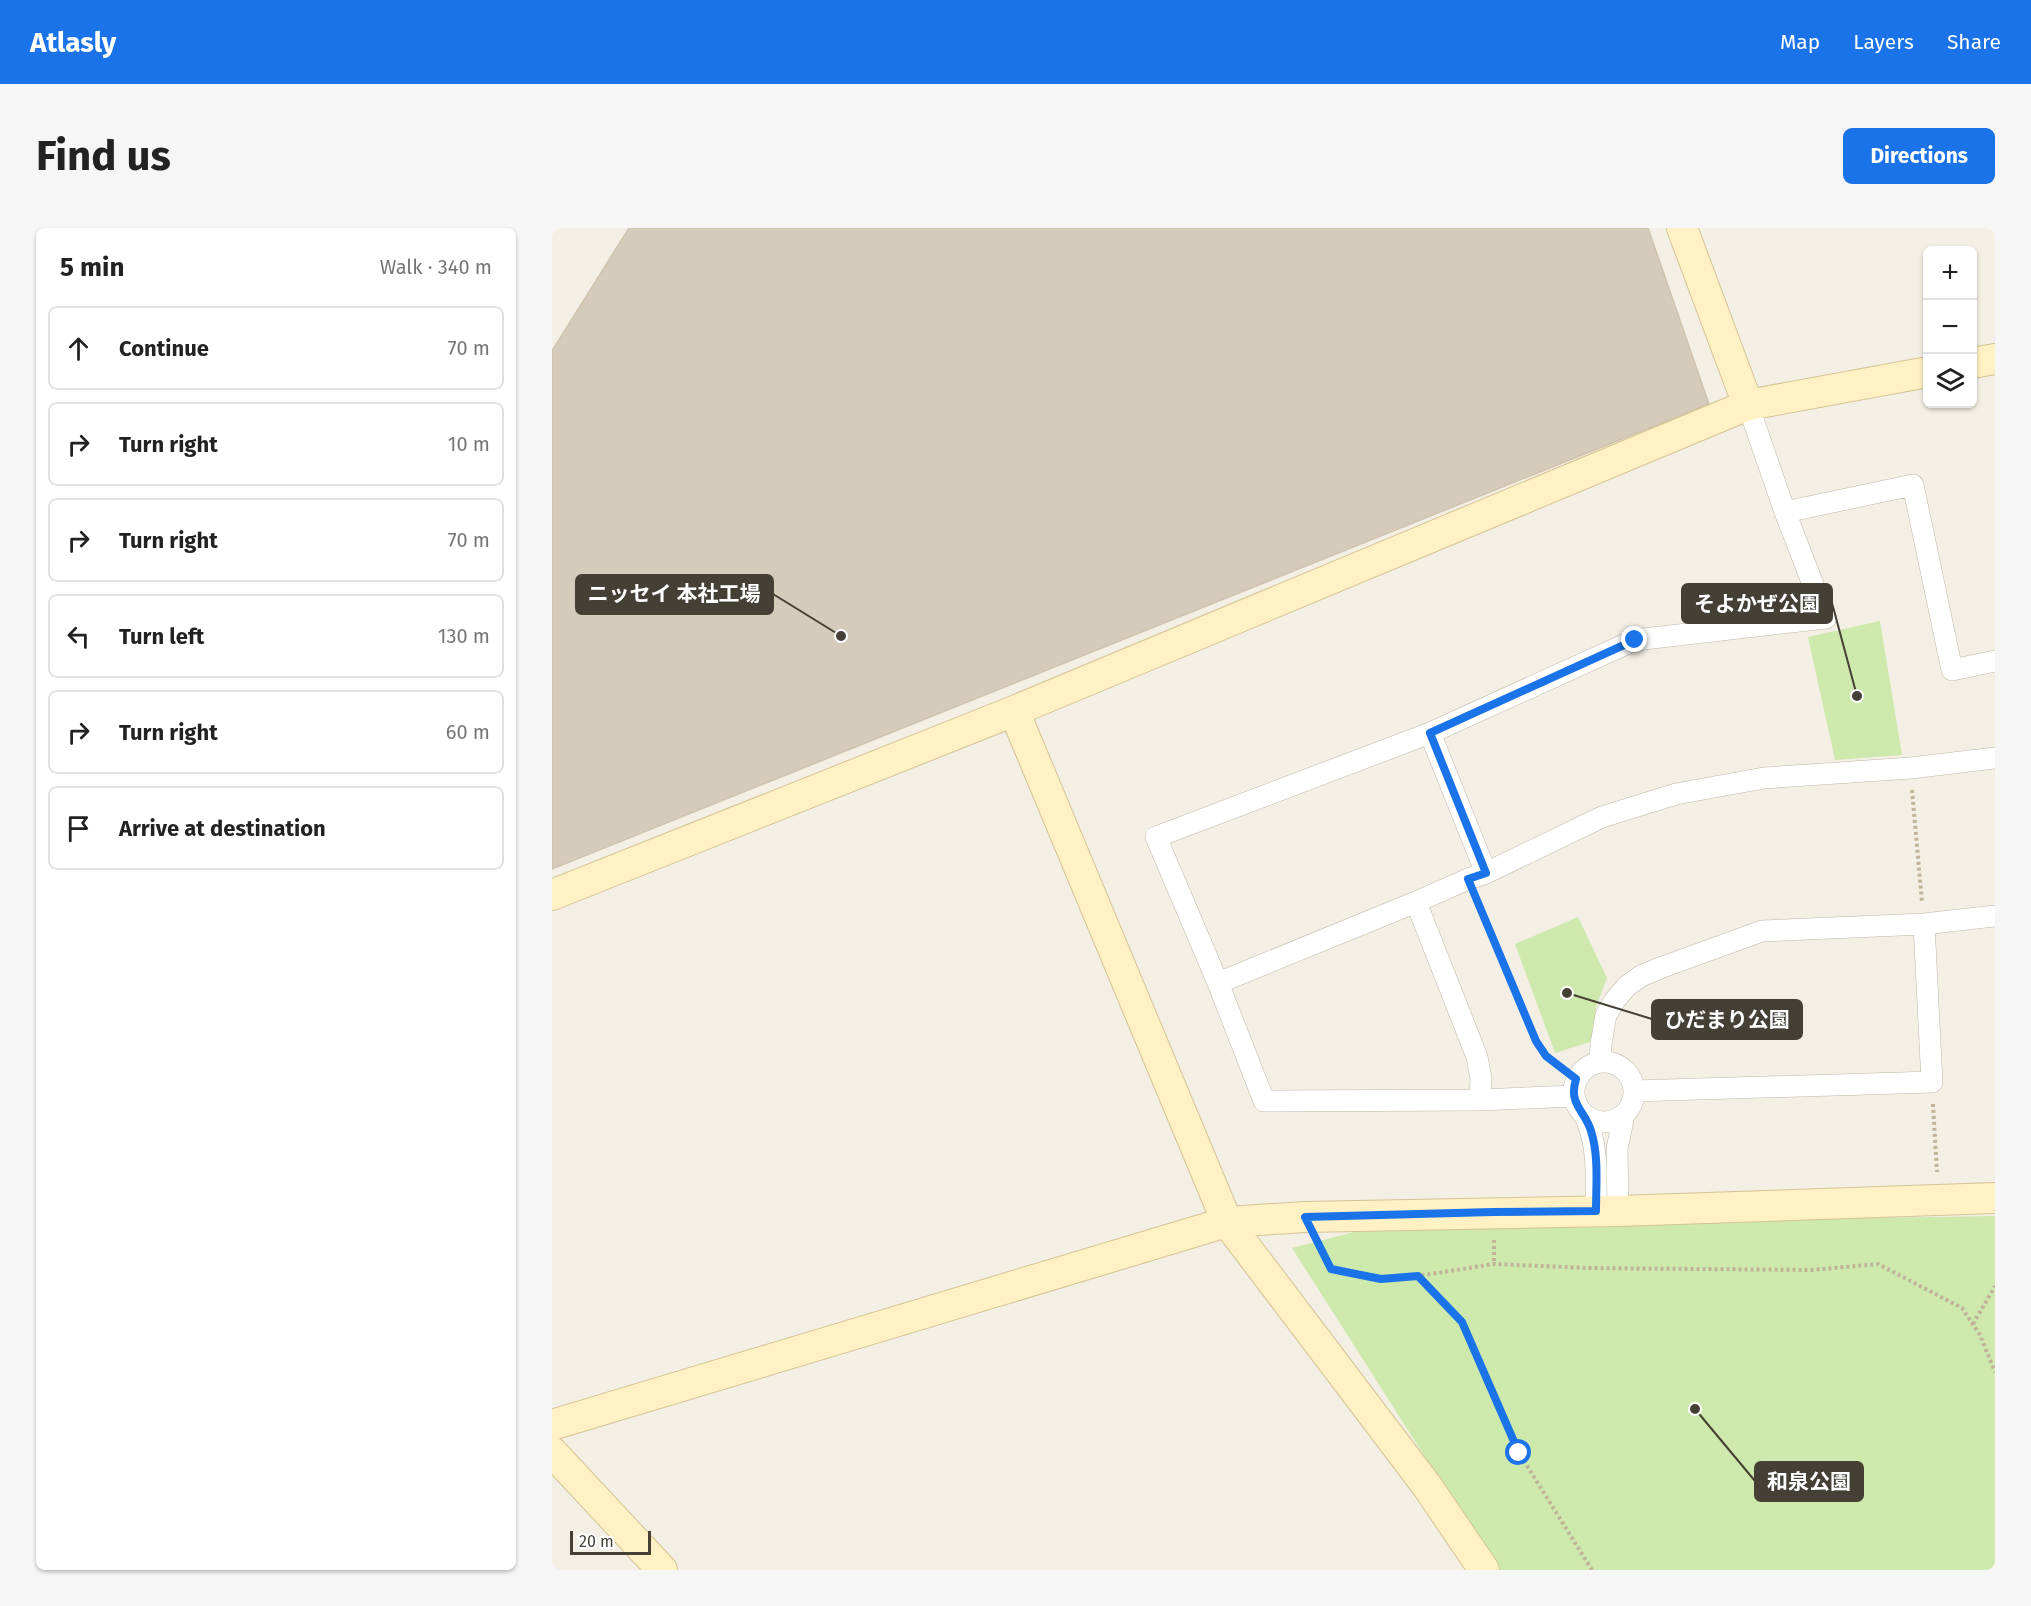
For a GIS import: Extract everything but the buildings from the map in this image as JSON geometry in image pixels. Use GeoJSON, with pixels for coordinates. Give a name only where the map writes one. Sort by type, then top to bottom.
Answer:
{"type":"FeatureCollection","features":[{"type":"Feature","properties":{"kind":"street"},"geometry":{"type":"LineString","coordinates":[[1575,1088],[1480,1100],[1264,1101],[1218,983],[1156,837],[1430,733],[1635,640],[1826,618],[1682,228]]}},
{"type":"Feature","properties":{"kind":"street"},"geometry":{"type":"LineString","coordinates":[[1977,362],[1995,359]]}},
{"type":"Feature","properties":{"kind":"street"},"geometry":{"type":"LineString","coordinates":[[552,895],[1014,711],[1748,405],[1923,373]]}},
{"type":"Feature","properties":{"kind":"street"},"geometry":{"type":"LineString","coordinates":[[1785,512],[1913,485],[1952,670],[1995,661]]}},
{"type":"Feature","properties":{"kind":"street"},"geometry":{"type":"LineString","coordinates":[[1014,711],[1227,1222],[1426,1486],[1484,1570]]}},
{"type":"Feature","properties":{"kind":"street"},"geometry":{"type":"LineString","coordinates":[[1430,733],[1477,876]]}},
{"type":"Feature","properties":{"kind":"street"},"geometry":{"type":"LineString","coordinates":[[1218,983],[1477,876],[1602,817],[1676,794],[1764,778],[1911,768],[1995,758]]}},
{"type":"Feature","properties":{"kind":"street"},"geometry":{"type":"LineString","coordinates":[[1416,902],[1477,1057],[1481,1078],[1480,1100]]}},
{"type":"Feature","properties":{"kind":"street"},"geometry":{"type":"LineString","coordinates":[[1600,1062],[1606,1015],[1627,986],[1641,976],[1762,931],[1924,924],[1995,916]]}},
{"type":"Feature","properties":{"kind":"street"},"geometry":{"type":"LineString","coordinates":[[1634,1091],[1932,1082],[1924,924]]}},
{"type":"Feature","properties":{"kind":"street"},"geometry":{"type":"LineString","coordinates":[[1585,1116],[1600,1122],[1609,1122],[1624,1115],[1630,1108],[1634,1091],[1627,1073],[1610,1062],[1600,1062],[1582,1071],[1575,1088],[1575,1103],[1585,1116],[1591,1130],[1607,1211]]}},
{"type":"Feature","properties":{"kind":"street"},"geometry":{"type":"LineString","coordinates":[[1607,1211],[1624,1115]]}},
{"type":"Feature","properties":{"kind":"street"},"geometry":{"type":"LineString","coordinates":[[552,1425],[1227,1222],[1305,1217],[1607,1211],[1995,1198]]}},
{"type":"Feature","properties":{"kind":"street"},"geometry":{"type":"LineString","coordinates":[[552,1452],[662,1570]]}},
{"type":"Feature","properties":{"kind":"path"},"geometry":{"type":"LineString","coordinates":[[1911,768],[1924,924]]}},
{"type":"Feature","properties":{"kind":"path"},"geometry":{"type":"LineString","coordinates":[[1477,876],[1536,1041],[1546,1056],[1575,1088]]}},
{"type":"Feature","properties":{"kind":"path"},"geometry":{"type":"LineString","coordinates":[[1932,1082],[1938,1199]]}},
{"type":"Feature","properties":{"kind":"path"},"geometry":{"type":"LineString","coordinates":[[1305,1217],[1331,1269],[1381,1279],[1418,1276],[1494,1264],[1588,1269],[1810,1270],[1878,1264],[1962,1308],[1980,1335],[1995,1372]]}},
{"type":"Feature","properties":{"kind":"path"},"geometry":{"type":"LineString","coordinates":[[1418,1276],[1462,1322],[1519,1453],[1592,1570]]}},
{"type":"Feature","properties":{"kind":"path"},"geometry":{"type":"LineString","coordinates":[[1973,1324],[1995,1286]]}},
{"type":"Feature","properties":{"kind":"green space"},"geometry":{"type":"Polygon","coordinates":[[[1880,621],[1902,755],[1835,760],[1808,637],[1880,621]]]}},
{"type":"Feature","properties":{"kind":"green space"},"geometry":{"type":"Polygon","coordinates":[[[1578,917],[1607,978],[1596,1007],[1593,1041],[1555,1053],[1515,944],[1578,917]]]}},
{"type":"Feature","properties":{"kind":"green space"},"geometry":{"type":"Polygon","coordinates":[[[1995,1216],[1995,1570],[1497,1570],[1292,1248],[1378,1226],[1995,1216]]]}},
{"type":"Feature","properties":{"kind":"place","name":"ニッセイ 本社工場"},"geometry":{"type":"Point","coordinates":[841,636]}},
{"type":"Feature","properties":{"kind":"place","name":"そよかぜ公園"},"geometry":{"type":"Point","coordinates":[1857,696]}},
{"type":"Feature","properties":{"kind":"place","name":"ひだまり公園"},"geometry":{"type":"Point","coordinates":[1567,993]}},
{"type":"Feature","properties":{"kind":"place","name":"和泉公園"},"geometry":{"type":"Point","coordinates":[1695,1409]}},
{"type":"Feature","properties":{"kind":"route"},"geometry":{"type":"LineString","coordinates":[[1519,1453],[1462,1322],[1418,1276],[1381,1279],[1331,1269],[1305,1217],[1596,1211],[1595,1152],[1591,1130],[1585,1116],[1575,1103],[1576,1079],[1546,1056],[1529,1025],[1468,879],[1486,873],[1430,733],[1635,640]]}}]}
